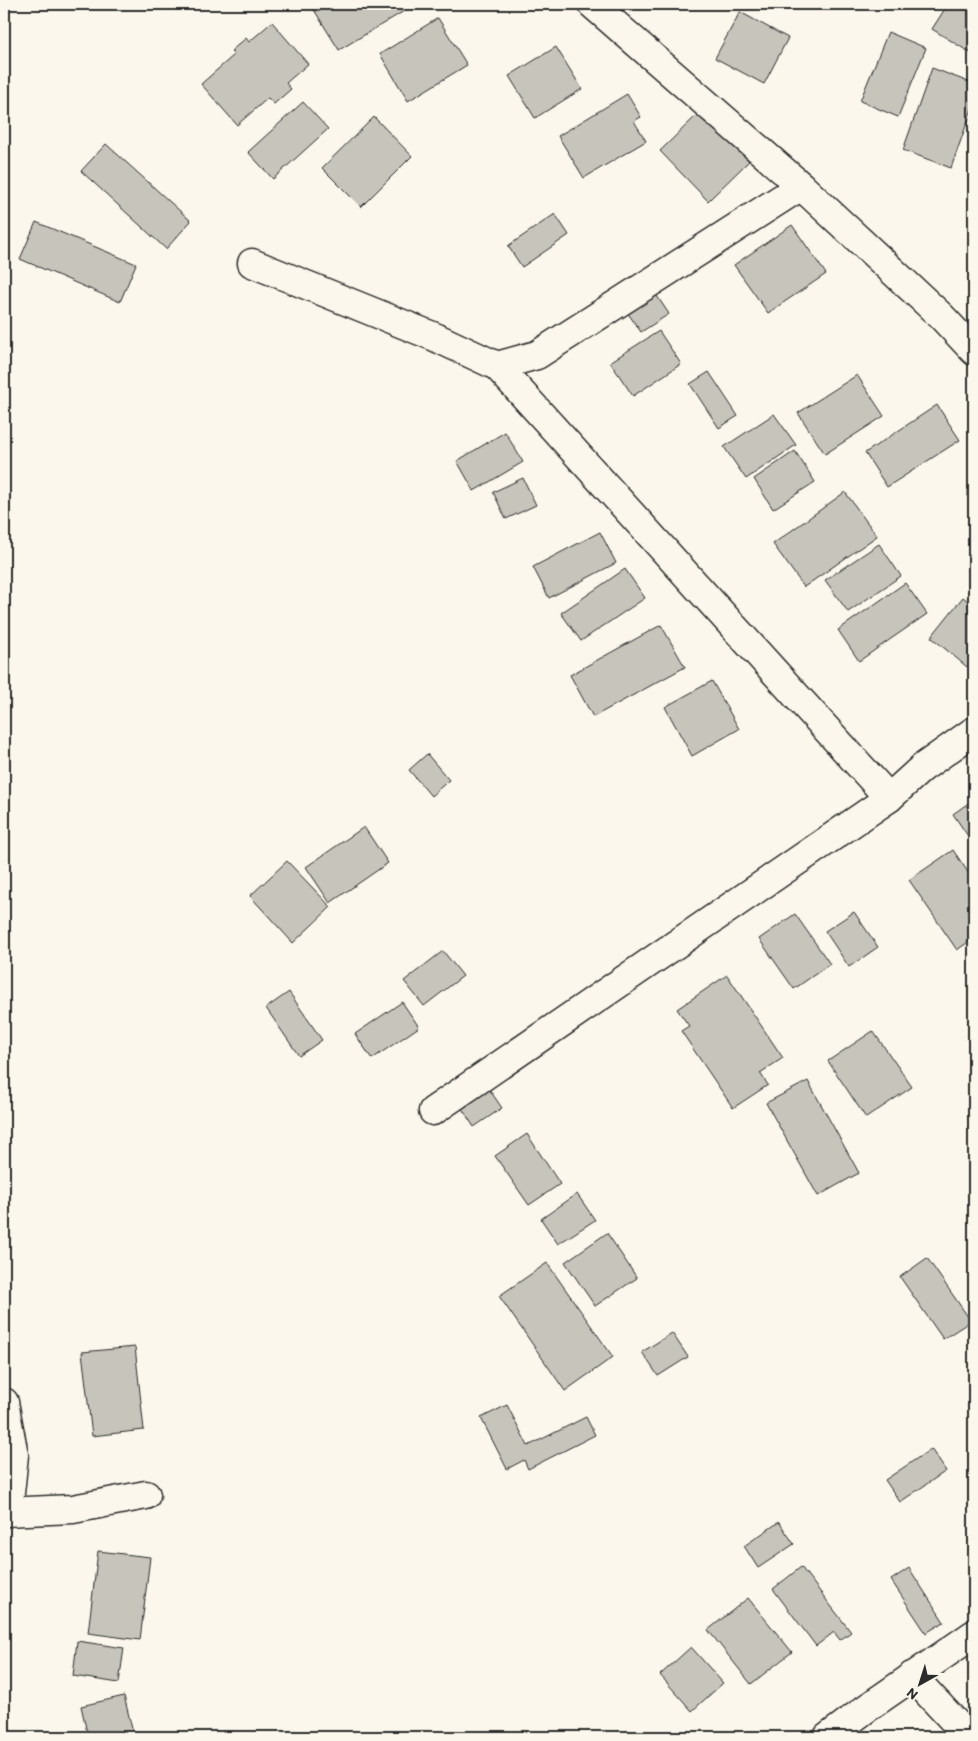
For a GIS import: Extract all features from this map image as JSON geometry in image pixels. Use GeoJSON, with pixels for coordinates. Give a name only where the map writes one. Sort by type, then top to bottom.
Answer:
{"type":"FeatureCollection","features":[{"type":"Feature","properties":{"kind":"street"},"geometry":{"type":"LineString","coordinates":[[592,4],[801,186],[942,317],[974,351]]}},
{"type":"Feature","properties":{"kind":"street"},"geometry":{"type":"LineString","coordinates":[[497,366],[537,355],[801,186]]}},
{"type":"Feature","properties":{"kind":"street"},"geometry":{"type":"LineString","coordinates":[[252,263],[435,337],[497,366],[889,798]]}},
{"type":"Feature","properties":{"kind":"street"},"geometry":{"type":"LineString","coordinates":[[433,1111],[889,798],[922,768],[974,731]]}},
{"type":"Feature","properties":{"kind":"street"},"geometry":{"type":"LineString","coordinates":[[4,1402],[14,1455],[6,1512],[73,1509],[146,1495]]}},
{"type":"Feature","properties":{"kind":"street"},"geometry":{"type":"LineString","coordinates":[[828,1737],[974,1634]]}},
{"type":"Feature","properties":{"kind":"street"},"geometry":{"type":"LineString","coordinates":[[912,1676],[969,1737]]}},
{"type":"Feature","properties":{"kind":"building"},"geometry":{"type":"Polygon","coordinates":[[[416,4],[339,50],[311,5],[416,4]]]}},
{"type":"Feature","properties":{"kind":"building"},"geometry":{"type":"Polygon","coordinates":[[[948,4],[974,4],[974,55],[932,29],[948,4]]]}},
{"type":"Feature","properties":{"kind":"building"},"geometry":{"type":"Polygon","coordinates":[[[740,12],[788,38],[764,84],[715,58],[740,12]]]}},
{"type":"Feature","properties":{"kind":"building"},"geometry":{"type":"Polygon","coordinates":[[[438,18],[467,65],[408,101],[380,54],[438,18]]]}},
{"type":"Feature","properties":{"kind":"building"},"geometry":{"type":"Polygon","coordinates":[[[272,22],[308,64],[286,83],[291,89],[274,104],[268,98],[237,125],[201,84],[234,55],[231,51],[246,38],[249,42],[272,22]]]}},
{"type":"Feature","properties":{"kind":"building"},"geometry":{"type":"Polygon","coordinates":[[[888,32],[926,48],[898,117],[860,101],[888,32]]]}},
{"type":"Feature","properties":{"kind":"building"},"geometry":{"type":"Polygon","coordinates":[[[556,47],[582,89],[535,118],[509,76],[556,47]]]}},
{"type":"Feature","properties":{"kind":"building"},"geometry":{"type":"Polygon","coordinates":[[[932,68],[974,84],[974,103],[951,168],[903,150],[932,68]]]}},
{"type":"Feature","properties":{"kind":"building"},"geometry":{"type":"Polygon","coordinates":[[[627,94],[641,117],[634,121],[646,141],[584,178],[558,136],[627,94]]]}},
{"type":"Feature","properties":{"kind":"building"},"geometry":{"type":"Polygon","coordinates":[[[303,102],[328,129],[273,179],[248,152],[303,102]]]}},
{"type":"Feature","properties":{"kind":"building"},"geometry":{"type":"Polygon","coordinates":[[[700,112],[749,161],[708,201],[660,151],[700,112]]]}},
{"type":"Feature","properties":{"kind":"building"},"geometry":{"type":"Polygon","coordinates":[[[374,117],[412,156],[361,207],[322,168],[374,117]]]}},
{"type":"Feature","properties":{"kind":"building"},"geometry":{"type":"Polygon","coordinates":[[[106,144],[191,221],[166,249],[81,171],[106,144]]]}},
{"type":"Feature","properties":{"kind":"building"},"geometry":{"type":"Polygon","coordinates":[[[555,214],[569,235],[522,267],[508,246],[555,214]]]}},
{"type":"Feature","properties":{"kind":"building"},"geometry":{"type":"Polygon","coordinates":[[[36,222],[136,264],[120,302],[20,259],[36,222]]]}},
{"type":"Feature","properties":{"kind":"building"},"geometry":{"type":"Polygon","coordinates":[[[792,225],[826,274],[768,313],[734,265],[792,225]]]}},
{"type":"Feature","properties":{"kind":"building"},"geometry":{"type":"Polygon","coordinates":[[[655,293],[669,314],[641,332],[627,312],[655,293]]]}},
{"type":"Feature","properties":{"kind":"building"},"geometry":{"type":"Polygon","coordinates":[[[659,331],[681,364],[633,396],[610,362],[659,331]]]}},
{"type":"Feature","properties":{"kind":"building"},"geometry":{"type":"Polygon","coordinates":[[[709,372],[738,416],[719,428],[690,384],[709,372]]]}},
{"type":"Feature","properties":{"kind":"building"},"geometry":{"type":"Polygon","coordinates":[[[857,375],[884,416],[825,454],[798,413],[857,375]]]}},
{"type":"Feature","properties":{"kind":"building"},"geometry":{"type":"Polygon","coordinates":[[[937,405],[960,440],[887,487],[865,453],[937,405]]]}},
{"type":"Feature","properties":{"kind":"building"},"geometry":{"type":"Polygon","coordinates":[[[774,414],[796,445],[746,479],[724,447],[774,414]]]}},
{"type":"Feature","properties":{"kind":"building"},"geometry":{"type":"Polygon","coordinates":[[[505,432],[523,462],[474,491],[457,461],[505,432]]]}},
{"type":"Feature","properties":{"kind":"building"},"geometry":{"type":"Polygon","coordinates":[[[795,451],[815,482],[773,509],[754,479],[795,451]]]}},
{"type":"Feature","properties":{"kind":"building"},"geometry":{"type":"Polygon","coordinates":[[[523,478],[536,505],[506,519],[493,492],[523,478]]]}},
{"type":"Feature","properties":{"kind":"building"},"geometry":{"type":"Polygon","coordinates":[[[845,492],[877,536],[804,587],[773,544],[845,492]]]}},
{"type":"Feature","properties":{"kind":"building"},"geometry":{"type":"Polygon","coordinates":[[[600,532],[616,563],[549,598],[533,567],[600,532]]]}},
{"type":"Feature","properties":{"kind":"building"},"geometry":{"type":"Polygon","coordinates":[[[879,544],[901,576],[848,612],[825,580],[879,544]]]}},
{"type":"Feature","properties":{"kind":"building"},"geometry":{"type":"Polygon","coordinates":[[[625,569],[645,598],[581,641],[561,613],[625,569]]]}},
{"type":"Feature","properties":{"kind":"building"},"geometry":{"type":"Polygon","coordinates":[[[905,583],[927,614],[859,661],[838,630],[905,583]]]}},
{"type":"Feature","properties":{"kind":"building"},"geometry":{"type":"Polygon","coordinates":[[[963,597],[974,606],[974,659],[967,667],[931,637],[963,597]]]}},
{"type":"Feature","properties":{"kind":"building"},"geometry":{"type":"Polygon","coordinates":[[[661,625],[685,667],[593,717],[570,675],[661,625]]]}},
{"type":"Feature","properties":{"kind":"building"},"geometry":{"type":"Polygon","coordinates":[[[712,681],[739,729],[692,756],[665,707],[712,681]]]}},
{"type":"Feature","properties":{"kind":"building"},"geometry":{"type":"Polygon","coordinates":[[[427,754],[449,780],[431,796],[409,770],[427,754]]]}},
{"type":"Feature","properties":{"kind":"building"},"geometry":{"type":"Polygon","coordinates":[[[974,799],[974,845],[953,814],[974,799]]]}},
{"type":"Feature","properties":{"kind":"building"},"geometry":{"type":"Polygon","coordinates":[[[364,827],[388,863],[330,903],[306,867],[364,827]]]}},
{"type":"Feature","properties":{"kind":"building"},"geometry":{"type":"Polygon","coordinates":[[[953,850],[974,881],[974,938],[957,950],[909,880],[953,850]]]}},
{"type":"Feature","properties":{"kind":"building"},"geometry":{"type":"Polygon","coordinates":[[[287,861],[331,907],[293,943],[250,896],[287,861]]]}},
{"type":"Feature","properties":{"kind":"building"},"geometry":{"type":"Polygon","coordinates":[[[854,912],[878,947],[849,967],[825,931],[854,912]]]}},
{"type":"Feature","properties":{"kind":"building"},"geometry":{"type":"Polygon","coordinates":[[[795,914],[830,964],[794,989],[759,939],[795,914]]]}},
{"type":"Feature","properties":{"kind":"building"},"geometry":{"type":"Polygon","coordinates":[[[443,951],[463,976],[424,1006],[404,981],[443,951]]]}},
{"type":"Feature","properties":{"kind":"building"},"geometry":{"type":"Polygon","coordinates":[[[727,975],[783,1058],[760,1073],[768,1085],[733,1108],[681,1031],[689,1026],[677,1009],[727,975]]]}},
{"type":"Feature","properties":{"kind":"building"},"geometry":{"type":"Polygon","coordinates":[[[289,992],[322,1040],[299,1056],[266,1008],[289,992]]]}},
{"type":"Feature","properties":{"kind":"building"},"geometry":{"type":"Polygon","coordinates":[[[402,1002],[419,1027],[372,1059],[355,1034],[402,1002]]]}},
{"type":"Feature","properties":{"kind":"building"},"geometry":{"type":"Polygon","coordinates":[[[873,1031],[912,1087],[866,1118],[828,1061],[873,1031]]]}},
{"type":"Feature","properties":{"kind":"building"},"geometry":{"type":"Polygon","coordinates":[[[808,1081],[859,1173],[818,1196],[766,1103],[808,1081]]]}},
{"type":"Feature","properties":{"kind":"building"},"geometry":{"type":"Polygon","coordinates":[[[487,1086],[502,1108],[474,1127],[459,1104],[487,1086]]]}},
{"type":"Feature","properties":{"kind":"building"},"geometry":{"type":"Polygon","coordinates":[[[527,1134],[560,1184],[529,1205],[495,1156],[527,1134]]]}},
{"type":"Feature","properties":{"kind":"building"},"geometry":{"type":"Polygon","coordinates":[[[577,1194],[595,1220],[558,1244],[541,1219],[577,1194]]]}},
{"type":"Feature","properties":{"kind":"building"},"geometry":{"type":"Polygon","coordinates":[[[607,1233],[637,1278],[595,1306],[565,1262],[607,1233]]]}},
{"type":"Feature","properties":{"kind":"building"},"geometry":{"type":"Polygon","coordinates":[[[927,1258],[971,1321],[943,1339],[900,1277],[927,1258]]]}},
{"type":"Feature","properties":{"kind":"building"},"geometry":{"type":"Polygon","coordinates":[[[547,1263],[613,1357],[565,1391],[499,1296],[547,1263]]]}},
{"type":"Feature","properties":{"kind":"building"},"geometry":{"type":"Polygon","coordinates":[[[672,1333],[688,1357],[658,1376],[642,1352],[672,1333]]]}},
{"type":"Feature","properties":{"kind":"building"},"geometry":{"type":"Polygon","coordinates":[[[135,1347],[144,1430],[92,1436],[82,1352],[135,1347]]]}},
{"type":"Feature","properties":{"kind":"building"},"geometry":{"type":"Polygon","coordinates":[[[507,1405],[528,1446],[586,1417],[595,1435],[528,1469],[524,1460],[507,1469],[481,1418],[507,1405]]]}},
{"type":"Feature","properties":{"kind":"building"},"geometry":{"type":"Polygon","coordinates":[[[931,1449],[946,1471],[900,1502],[885,1480],[931,1449]]]}},
{"type":"Feature","properties":{"kind":"building"},"geometry":{"type":"Polygon","coordinates":[[[779,1522],[794,1544],[758,1568],[744,1546],[779,1522]]]}},
{"type":"Feature","properties":{"kind":"building"},"geometry":{"type":"Polygon","coordinates":[[[98,1551],[150,1557],[140,1640],[88,1633],[98,1551]]]}},
{"type":"Feature","properties":{"kind":"building"},"geometry":{"type":"Polygon","coordinates":[[[801,1567],[851,1632],[840,1640],[834,1632],[816,1646],[773,1589],[801,1567]]]}},
{"type":"Feature","properties":{"kind":"building"},"geometry":{"type":"Polygon","coordinates":[[[909,1568],[944,1622],[926,1633],[891,1580],[909,1568]]]}},
{"type":"Feature","properties":{"kind":"building"},"geometry":{"type":"Polygon","coordinates":[[[748,1598],[792,1652],[751,1684],[708,1630],[748,1598]]]}},
{"type":"Feature","properties":{"kind":"building"},"geometry":{"type":"Polygon","coordinates":[[[77,1641],[124,1648],[119,1683],[73,1676],[77,1641]]]}},
{"type":"Feature","properties":{"kind":"building"},"geometry":{"type":"Polygon","coordinates":[[[691,1647],[723,1683],[692,1711],[660,1675],[691,1647]]]}},
{"type":"Feature","properties":{"kind":"building"},"geometry":{"type":"Polygon","coordinates":[[[124,1696],[134,1737],[88,1737],[81,1706],[124,1696]]]}}]}
